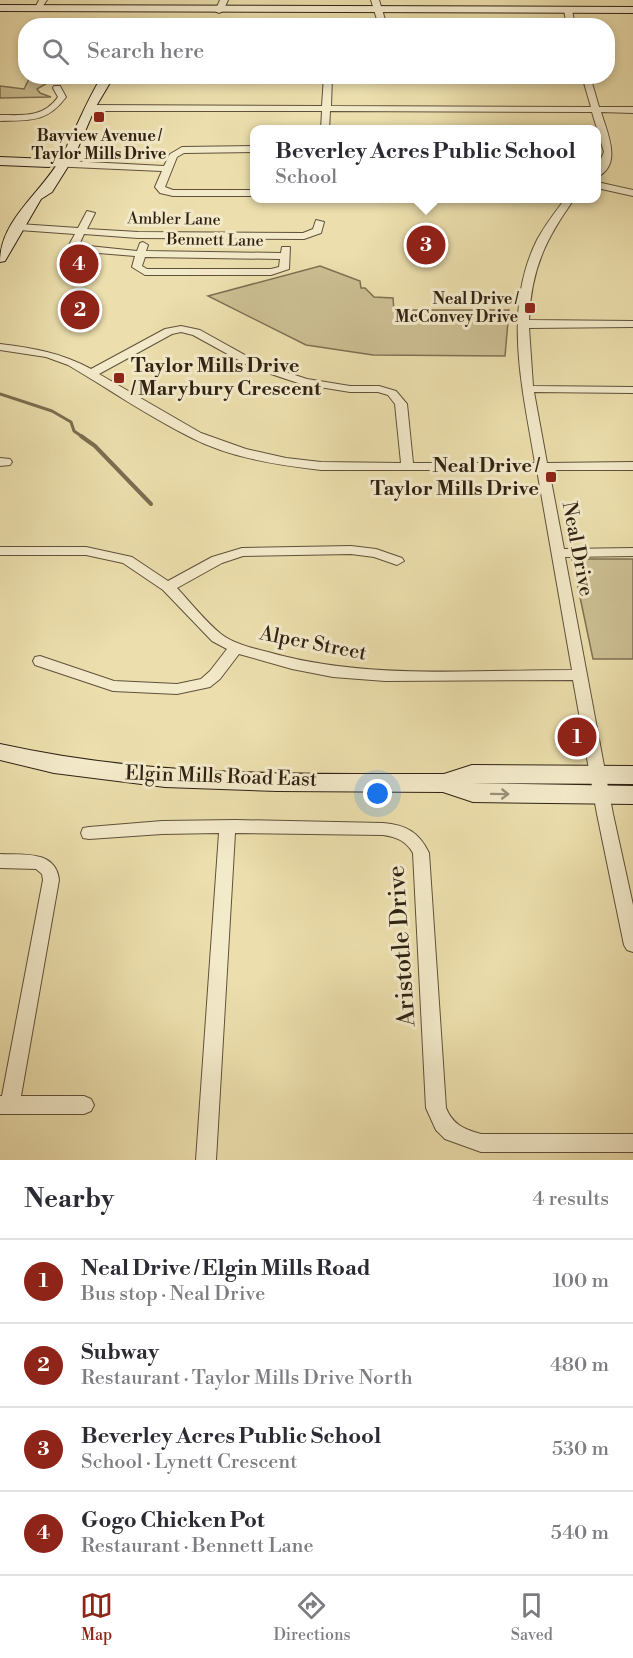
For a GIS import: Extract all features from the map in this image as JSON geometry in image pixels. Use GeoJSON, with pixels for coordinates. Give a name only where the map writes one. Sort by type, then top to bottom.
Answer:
{"type":"FeatureCollection","features":[{"type":"Feature","properties":{"kind":"main road"},"geometry":{"type":"LineString","coordinates":[[0,8],[40,4],[146,10],[222,5],[376,5],[633,10]]}},
{"type":"Feature","properties":{"kind":"main road"},"geometry":{"type":"LineString","coordinates":[[0,258],[36,197],[47,189],[56,164],[77,141],[89,108],[103,84]]}},
{"type":"Feature","properties":{"kind":"main road"},"geometry":{"type":"LineString","coordinates":[[0,161],[56,164]]}},
{"type":"Feature","properties":{"kind":"main road","name":"Elgin Mills Road East"},"geometry":{"type":"LineString","coordinates":[[0,752],[74,768],[149,777],[444,783],[473,793],[600,785],[633,775]]}},
{"type":"Feature","properties":{"kind":"main road","name":"Elgin Mills Road East"},"geometry":{"type":"LineString","coordinates":[[600,785],[633,795]]}},
{"type":"Feature","properties":{"kind":"street"},"geometry":{"type":"LineString","coordinates":[[568,10],[570,18]]}},
{"type":"Feature","properties":{"kind":"street"},"geometry":{"type":"LineString","coordinates":[[325,125],[327,84]]}},
{"type":"Feature","properties":{"kind":"street"},"geometry":{"type":"LineString","coordinates":[[589,84],[608,152],[601,169]]}},
{"type":"Feature","properties":{"kind":"street"},"geometry":{"type":"LineString","coordinates":[[0,118],[42,116],[52,112],[62,98],[57,88]]}},
{"type":"Feature","properties":{"kind":"street"},"geometry":{"type":"LineString","coordinates":[[89,108],[633,110]]}},
{"type":"Feature","properties":{"kind":"street"},"geometry":{"type":"LineString","coordinates":[[250,149],[182,150],[173,156],[160,187],[166,192],[250,193]]}},
{"type":"Feature","properties":{"kind":"street"},"geometry":{"type":"LineString","coordinates":[[56,164],[168,169]]}},
{"type":"Feature","properties":{"kind":"street"},"geometry":{"type":"LineString","coordinates":[[601,186],[633,193]]}},
{"type":"Feature","properties":{"kind":"street","name":"Neal Drive"},"geometry":{"type":"LineString","coordinates":[[567,203],[551,223],[528,272],[523,298],[528,389],[540,466],[559,553],[600,785],[633,945]]}},
{"type":"Feature","properties":{"kind":"street"},"geometry":{"type":"LineString","coordinates":[[81,231],[90,213]]}},
{"type":"Feature","properties":{"kind":"street","name":"Ambler Lane"},"geometry":{"type":"LineString","coordinates":[[19,227],[145,235],[285,235],[311,234],[318,231],[319,222]]}},
{"type":"Feature","properties":{"kind":"street","name":"Bennett Lane"},"geometry":{"type":"LineString","coordinates":[[81,231],[74,244],[78,249],[141,254],[286,256]]}},
{"type":"Feature","properties":{"kind":"street"},"geometry":{"type":"LineString","coordinates":[[145,235],[137,267],[145,272],[271,272],[284,269],[285,235]]}},
{"type":"Feature","properties":{"kind":"street"},"geometry":{"type":"LineString","coordinates":[[523,323],[633,324]]}},
{"type":"Feature","properties":{"kind":"street"},"geometry":{"type":"LineString","coordinates":[[93,374],[169,331],[181,329],[196,332],[226,351],[283,376],[305,382],[350,389],[379,389],[392,393],[401,404],[406,467]]}},
{"type":"Feature","properties":{"kind":"street"},"geometry":{"type":"LineString","coordinates":[[0,347],[48,354],[93,374],[197,436],[242,452],[286,462],[321,466],[406,467],[633,466]]}},
{"type":"Feature","properties":{"kind":"street"},"geometry":{"type":"LineString","coordinates":[[528,389],[633,390]]}},
{"type":"Feature","properties":{"kind":"street","name":"Alper Street"},"geometry":{"type":"LineString","coordinates":[[0,550],[101,553],[136,564],[168,587],[217,638],[236,648],[275,660],[333,672],[385,676],[581,675]]}},
{"type":"Feature","properties":{"kind":"street"},"geometry":{"type":"LineString","coordinates":[[168,587],[217,560],[242,552],[351,550],[376,553],[397,561]]}},
{"type":"Feature","properties":{"kind":"street"},"geometry":{"type":"LineString","coordinates":[[559,553],[633,552]]}},
{"type":"Feature","properties":{"kind":"street"},"geometry":{"type":"LineString","coordinates":[[40,661],[113,686],[177,689],[205,683],[215,675],[236,648]]}},
{"type":"Feature","properties":{"kind":"street","name":"Aristotle Drive"},"geometry":{"type":"LineString","coordinates":[[89,833],[136,828],[395,830],[413,839],[421,853],[436,1108],[444,1128],[458,1137],[481,1143],[633,1143]]}},
{"type":"Feature","properties":{"kind":"street"},"geometry":{"type":"LineString","coordinates":[[206,1160],[227,828]]}},
{"type":"Feature","properties":{"kind":"street"},"geometry":{"type":"LineString","coordinates":[[0,861],[40,863],[50,871],[51,880],[5,1106],[84,1105]]}},
{"type":"Feature","properties":{"kind":"shaded area"},"geometry":{"type":"Polygon","coordinates":[[[26,84],[46,84],[37,89],[40,93],[51,97],[0,98],[0,86],[24,89],[26,84]]]}},
{"type":"Feature","properties":{"kind":"shaded area"},"geometry":{"type":"Polygon","coordinates":[[[320,266],[360,281],[361,288],[365,288],[374,297],[393,298],[394,310],[509,310],[505,356],[373,355],[306,345],[208,296],[320,266]]]}},
{"type":"Feature","properties":{"kind":"shaded area"},"geometry":{"type":"Polygon","coordinates":[[[572,559],[633,559],[633,659],[593,659],[572,559]]]}},
{"type":"Feature","properties":{"kind":"waterway"},"geometry":{"type":"LineString","coordinates":[[0,394],[52,411],[71,422],[74,431],[84,438]]}},
{"type":"Feature","properties":{"kind":"waterway"},"geometry":{"type":"LineString","coordinates":[[81,436],[95,446],[151,504]]}},
{"type":"Feature","properties":{"kind":"place","name":"Bayview Avenue / Taylor Mills Drive"},"geometry":{"type":"Point","coordinates":[99,117]}},
{"type":"Feature","properties":{"kind":"place","name":"Beverley Acres Public School"},"geometry":{"type":"Point","coordinates":[426,245]}},
{"type":"Feature","properties":{"kind":"place","name":"Gogo Chicken Pot"},"geometry":{"type":"Point","coordinates":[79,264]}},
{"type":"Feature","properties":{"kind":"place","name":"Neal Drive / McConvey Drive"},"geometry":{"type":"Point","coordinates":[530,308]}},
{"type":"Feature","properties":{"kind":"place","name":"Subway"},"geometry":{"type":"Point","coordinates":[80,310]}},
{"type":"Feature","properties":{"kind":"place","name":"Taylor Mills Drive / Marybury Crescent"},"geometry":{"type":"Point","coordinates":[119,378]}},
{"type":"Feature","properties":{"kind":"place","name":"Neal Drive / Taylor Mills Drive"},"geometry":{"type":"Point","coordinates":[551,477]}},
{"type":"Feature","properties":{"kind":"place","name":"Neal Drive / Elgin Mills Road"},"geometry":{"type":"Point","coordinates":[577,737]}}]}
